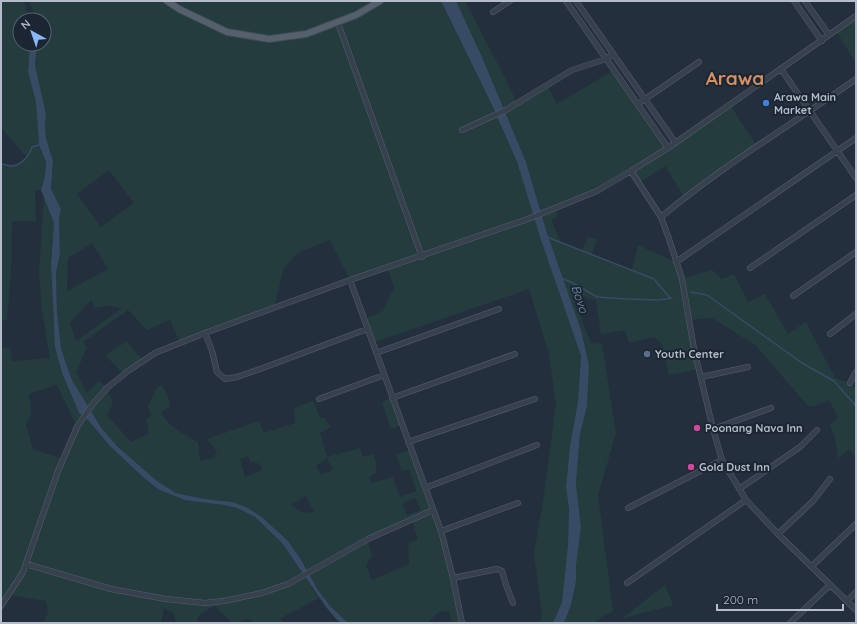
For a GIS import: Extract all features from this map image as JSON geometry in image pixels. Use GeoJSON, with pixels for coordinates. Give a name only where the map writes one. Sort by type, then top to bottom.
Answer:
{"type":"FeatureCollection","features":[{"type":"Feature","properties":{"kind":"main road"},"geometry":{"type":"LineString","coordinates":[[167,1],[179,9],[227,32],[269,39],[306,34],[356,15],[380,1]]}},
{"type":"Feature","properties":{"kind":"street"},"geometry":{"type":"LineString","coordinates":[[493,12],[510,1]]}},
{"type":"Feature","properties":{"kind":"street"},"geometry":{"type":"LineString","coordinates":[[566,1],[668,148]]}},
{"type":"Feature","properties":{"kind":"street"},"geometry":{"type":"LineString","coordinates":[[576,1],[675,142]]}},
{"type":"Feature","properties":{"kind":"street"},"geometry":{"type":"LineString","coordinates":[[794,1],[822,41]]}},
{"type":"Feature","properties":{"kind":"street"},"geometry":{"type":"LineString","coordinates":[[805,1],[829,35]]}},
{"type":"Feature","properties":{"kind":"street"},"geometry":{"type":"LineString","coordinates":[[1,606],[9,595],[26,564],[58,471],[68,446],[82,420],[92,405],[107,388],[155,353],[204,333],[350,280],[422,257],[528,219],[597,191],[668,148],[856,16]]}},
{"type":"Feature","properties":{"kind":"street"},"geometry":{"type":"LineString","coordinates":[[338,23],[422,257]]}},
{"type":"Feature","properties":{"kind":"street"},"geometry":{"type":"LineString","coordinates":[[462,130],[506,110],[572,70],[606,59],[614,54]]}},
{"type":"Feature","properties":{"kind":"street"},"geometry":{"type":"LineString","coordinates":[[638,104],[699,62]]}},
{"type":"Feature","properties":{"kind":"street"},"geometry":{"type":"LineString","coordinates":[[781,69],[856,178]]}},
{"type":"Feature","properties":{"kind":"street"},"geometry":{"type":"LineString","coordinates":[[661,217],[684,197],[856,79]]}},
{"type":"Feature","properties":{"kind":"street"},"geometry":{"type":"LineString","coordinates":[[676,262],[856,138]]}},
{"type":"Feature","properties":{"kind":"street"},"geometry":{"type":"LineString","coordinates":[[632,171],[661,217],[682,279],[701,377],[722,460],[746,500],[778,534],[856,610]]}},
{"type":"Feature","properties":{"kind":"street"},"geometry":{"type":"LineString","coordinates":[[750,268],[856,195]]}},
{"type":"Feature","properties":{"kind":"street"},"geometry":{"type":"LineString","coordinates":[[793,296],[856,252]]}},
{"type":"Feature","properties":{"kind":"street"},"geometry":{"type":"LineString","coordinates":[[350,280],[441,531],[454,578],[462,623]]}},
{"type":"Feature","properties":{"kind":"street"},"geometry":{"type":"LineString","coordinates":[[376,353],[499,309]]}},
{"type":"Feature","properties":{"kind":"street"},"geometry":{"type":"LineString","coordinates":[[830,334],[856,314]]}},
{"type":"Feature","properties":{"kind":"street"},"geometry":{"type":"LineString","coordinates":[[204,333],[212,351],[217,372],[225,379],[263,368],[367,329]]}},
{"type":"Feature","properties":{"kind":"street"},"geometry":{"type":"LineString","coordinates":[[392,398],[515,354]]}},
{"type":"Feature","properties":{"kind":"street"},"geometry":{"type":"LineString","coordinates":[[701,377],[748,367]]}},
{"type":"Feature","properties":{"kind":"street"},"geometry":{"type":"LineString","coordinates":[[850,383],[856,372]]}},
{"type":"Feature","properties":{"kind":"street"},"geometry":{"type":"LineString","coordinates":[[319,399],[384,375]]}},
{"type":"Feature","properties":{"kind":"street"},"geometry":{"type":"LineString","coordinates":[[408,442],[535,399]]}},
{"type":"Feature","properties":{"kind":"street"},"geometry":{"type":"LineString","coordinates":[[713,429],[771,408]]}},
{"type":"Feature","properties":{"kind":"street"},"geometry":{"type":"LineString","coordinates":[[739,489],[800,448],[817,430]]}},
{"type":"Feature","properties":{"kind":"street"},"geometry":{"type":"LineString","coordinates":[[425,488],[537,445]]}},
{"type":"Feature","properties":{"kind":"street"},"geometry":{"type":"LineString","coordinates":[[628,508],[722,460]]}},
{"type":"Feature","properties":{"kind":"street"},"geometry":{"type":"LineString","coordinates":[[778,534],[813,501],[830,479]]}},
{"type":"Feature","properties":{"kind":"street"},"geometry":{"type":"LineString","coordinates":[[627,583],[746,500]]}},
{"type":"Feature","properties":{"kind":"street"},"geometry":{"type":"LineString","coordinates":[[441,531],[518,503]]}},
{"type":"Feature","properties":{"kind":"street"},"geometry":{"type":"LineString","coordinates":[[26,564],[111,589],[166,599],[205,603],[224,601],[262,593],[288,584],[368,539],[433,510]]}},
{"type":"Feature","properties":{"kind":"street"},"geometry":{"type":"LineString","coordinates":[[812,566],[856,524]]}},
{"type":"Feature","properties":{"kind":"street"},"geometry":{"type":"LineString","coordinates":[[454,578],[498,569],[502,571],[513,603]]}},
{"type":"Feature","properties":{"kind":"street"},"geometry":{"type":"LineString","coordinates":[[790,623],[830,586]]}},
{"type":"Feature","properties":{"kind":"street"},"geometry":{"type":"LineString","coordinates":[[847,601],[856,592]]}},
{"type":"Feature","properties":{"kind":"green space"},"geometry":{"type":"Polygon","coordinates":[[[1,1],[24,1],[27,12],[12,12],[12,52],[29,52],[28,72],[36,102],[39,145],[46,162],[45,176],[41,190],[35,190],[36,221],[12,221],[11,272],[7,320],[1,321],[1,164],[17,164],[27,157],[1,128],[1,1]]]}},
{"type":"Feature","properties":{"kind":"green space"},"geometry":{"type":"Polygon","coordinates":[[[30,1],[441,1],[492,105],[517,162],[540,237],[581,356],[578,401],[570,446],[566,487],[569,509],[568,544],[562,602],[553,623],[539,623],[542,615],[534,553],[543,501],[556,404],[549,354],[529,289],[372,343],[364,319],[383,311],[394,287],[387,267],[350,280],[330,240],[299,252],[284,268],[274,308],[180,343],[170,320],[147,330],[128,310],[83,342],[87,348],[76,372],[87,393],[99,381],[107,388],[113,403],[107,415],[131,442],[148,434],[147,418],[151,416],[148,406],[157,387],[162,385],[169,399],[170,407],[161,412],[172,426],[198,442],[200,461],[214,458],[217,451],[207,439],[259,421],[264,433],[295,423],[294,408],[313,401],[320,417],[324,418],[331,427],[320,433],[327,457],[360,448],[363,457],[373,454],[376,462],[376,473],[369,477],[372,483],[393,477],[400,497],[416,491],[409,469],[402,471],[396,455],[411,449],[441,531],[462,623],[452,623],[449,611],[439,612],[427,623],[348,623],[330,606],[318,590],[300,558],[288,541],[263,518],[232,502],[204,499],[176,493],[157,481],[118,447],[102,429],[72,380],[61,349],[57,312],[56,273],[60,253],[59,218],[61,209],[51,189],[53,161],[46,138],[46,114],[35,65],[36,52],[52,52],[52,12],[33,12],[30,1]],[[109,170],[77,194],[101,227],[134,203],[109,170]],[[92,243],[68,258],[67,291],[108,269],[92,243]],[[91,300],[70,323],[76,341],[122,308],[107,306],[95,308],[91,300]],[[248,456],[240,459],[245,477],[262,470],[260,464],[250,461],[248,456]],[[327,458],[316,466],[321,475],[333,470],[327,458]],[[306,496],[291,505],[303,513],[314,512],[306,496]],[[415,498],[402,504],[407,515],[421,510],[415,498]],[[412,520],[368,539],[372,556],[366,565],[372,580],[409,564],[408,543],[418,540],[412,520]]]}},
{"type":"Feature","properties":{"kind":"green space"},"geometry":{"type":"Polygon","coordinates":[[[456,1],[465,1],[517,103],[547,85],[557,104],[614,70],[668,148],[730,105],[757,146],[684,197],[665,166],[639,183],[632,171],[597,191],[555,209],[558,216],[551,220],[561,242],[582,250],[588,237],[597,239],[592,254],[632,270],[638,245],[676,262],[682,279],[712,270],[722,279],[734,274],[748,302],[765,294],[788,334],[806,322],[835,378],[850,383],[856,389],[856,457],[849,449],[838,458],[834,434],[830,426],[838,417],[829,400],[814,406],[808,406],[755,345],[712,318],[689,320],[699,369],[669,375],[662,344],[654,337],[629,343],[625,330],[601,334],[596,300],[588,299],[573,290],[577,308],[591,343],[602,344],[616,433],[598,495],[613,611],[596,621],[596,623],[564,623],[571,605],[576,581],[576,566],[581,527],[576,484],[580,434],[587,406],[589,365],[581,330],[547,233],[526,162],[482,57],[456,1]]]}},
{"type":"Feature","properties":{"kind":"green space"},"geometry":{"type":"Polygon","coordinates":[[[856,16],[856,63],[836,31],[856,16]]]}},
{"type":"Feature","properties":{"kind":"green space"},"geometry":{"type":"Polygon","coordinates":[[[44,198],[51,212],[54,223],[51,264],[53,317],[62,373],[79,413],[88,420],[110,446],[158,489],[237,508],[255,517],[282,543],[319,598],[281,618],[283,623],[255,623],[249,619],[232,623],[214,606],[199,615],[197,623],[176,623],[174,613],[164,608],[161,623],[43,623],[48,612],[46,601],[10,595],[4,602],[1,600],[1,347],[10,348],[12,361],[50,358],[42,310],[39,271],[44,198]],[[57,385],[29,394],[31,414],[26,425],[33,449],[63,459],[77,427],[57,385]]]}},
{"type":"Feature","properties":{"kind":"green space"},"geometry":{"type":"Polygon","coordinates":[[[127,341],[143,361],[124,374],[105,355],[127,341]]]}},
{"type":"Feature","properties":{"kind":"green space"},"geometry":{"type":"Polygon","coordinates":[[[392,398],[402,425],[391,429],[382,402],[392,398]]]}},
{"type":"Feature","properties":{"kind":"green space"},"geometry":{"type":"Polygon","coordinates":[[[665,585],[673,605],[621,619],[665,585]]]}},
{"type":"Feature","properties":{"kind":"water"},"geometry":{"type":"Polygon","coordinates":[[[441,1],[456,1],[482,57],[526,162],[547,233],[581,330],[589,365],[587,406],[580,434],[576,484],[581,527],[576,566],[576,581],[571,605],[564,623],[553,623],[562,602],[568,544],[569,509],[566,487],[570,446],[578,401],[581,356],[540,237],[517,162],[492,105],[441,1]]]}},
{"type":"Feature","properties":{"kind":"water"},"geometry":{"type":"Polygon","coordinates":[[[29,52],[36,52],[35,65],[46,114],[46,138],[53,161],[51,189],[61,209],[59,218],[60,253],[56,273],[57,312],[61,349],[72,380],[102,429],[118,447],[157,481],[176,493],[204,499],[232,502],[246,507],[263,518],[288,541],[300,558],[318,590],[330,606],[348,623],[341,623],[337,620],[326,607],[282,543],[255,517],[237,508],[185,500],[158,489],[110,446],[88,420],[79,413],[62,373],[55,347],[51,264],[54,223],[41,190],[45,176],[46,162],[39,145],[36,102],[28,72],[29,52]]]}},
{"type":"Feature","properties":{"kind":"waterway"},"geometry":{"type":"LineString","coordinates":[[1,164],[15,166],[27,157],[32,147],[39,145]]}},
{"type":"Feature","properties":{"kind":"waterway"},"geometry":{"type":"LineString","coordinates":[[547,237],[654,279],[670,298]]}},
{"type":"Feature","properties":{"kind":"waterway","name":"Bovo"},"geometry":{"type":"LineString","coordinates":[[561,278],[597,297],[659,300],[672,298]]}},
{"type":"Feature","properties":{"kind":"waterway"},"geometry":{"type":"LineString","coordinates":[[691,292],[707,295],[802,363],[834,381],[856,406]]}},
{"type":"Feature","properties":{"kind":"place","name":"Arawa Main Market"},"geometry":{"type":"Point","coordinates":[766,103]}},
{"type":"Feature","properties":{"kind":"place","name":"Youth Center"},"geometry":{"type":"Point","coordinates":[647,354]}},
{"type":"Feature","properties":{"kind":"place","name":"Poonang Nava Inn"},"geometry":{"type":"Point","coordinates":[697,428]}},
{"type":"Feature","properties":{"kind":"place","name":"Gold Dust Inn"},"geometry":{"type":"Point","coordinates":[691,467]}},
{"type":"Feature","properties":{"kind":"district","name":"Arawa"},"geometry":{"type":"Point","coordinates":[735,78]}}]}
